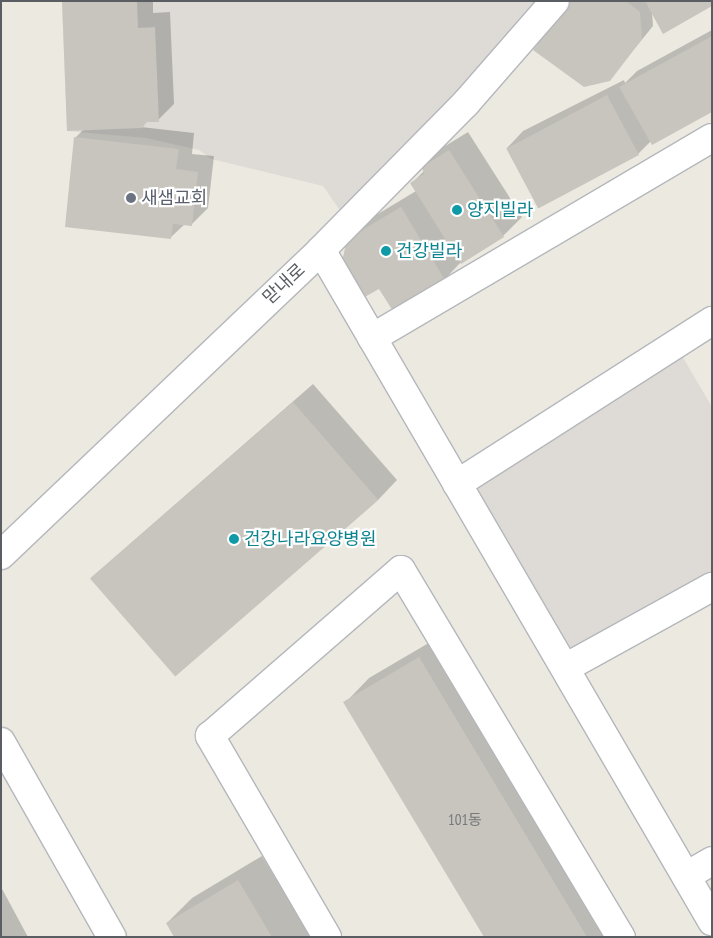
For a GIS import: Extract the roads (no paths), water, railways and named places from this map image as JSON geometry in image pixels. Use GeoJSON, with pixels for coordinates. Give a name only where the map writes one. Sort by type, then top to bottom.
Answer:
{"type":"FeatureCollection","features":[{"type":"Feature","properties":{"kind":"street","name":"맏내로"},"geometry":{"type":"LineString","coordinates":[[1,555],[321,250],[466,104],[555,1]]}},
{"type":"Feature","properties":{"kind":"street"},"geometry":{"type":"LineString","coordinates":[[372,338],[712,138]]}},
{"type":"Feature","properties":{"kind":"street"},"geometry":{"type":"LineString","coordinates":[[321,250],[712,921]]}},
{"type":"Feature","properties":{"kind":"street"},"geometry":{"type":"LineString","coordinates":[[456,484],[712,321]]}},
{"type":"Feature","properties":{"kind":"street"},"geometry":{"type":"LineString","coordinates":[[328,937],[210,736],[401,570],[621,937]]}},
{"type":"Feature","properties":{"kind":"street"},"geometry":{"type":"LineString","coordinates":[[565,668],[712,587]]}},
{"type":"Feature","properties":{"kind":"street"},"geometry":{"type":"LineString","coordinates":[[1,742],[112,937]]}},
{"type":"Feature","properties":{"kind":"street"},"geometry":{"type":"LineString","coordinates":[[686,876],[712,861]]}},
{"type":"Feature","properties":{"kind":"place","name":"새샘교회"},"geometry":{"type":"Point","coordinates":[131,198]}},
{"type":"Feature","properties":{"kind":"place","name":"양지빌라"},"geometry":{"type":"Point","coordinates":[457,210]}},
{"type":"Feature","properties":{"kind":"place","name":"건강빌라"},"geometry":{"type":"Point","coordinates":[386,251]}},
{"type":"Feature","properties":{"kind":"place","name":"건강나라요양병원"},"geometry":{"type":"Point","coordinates":[234,539]}}]}
